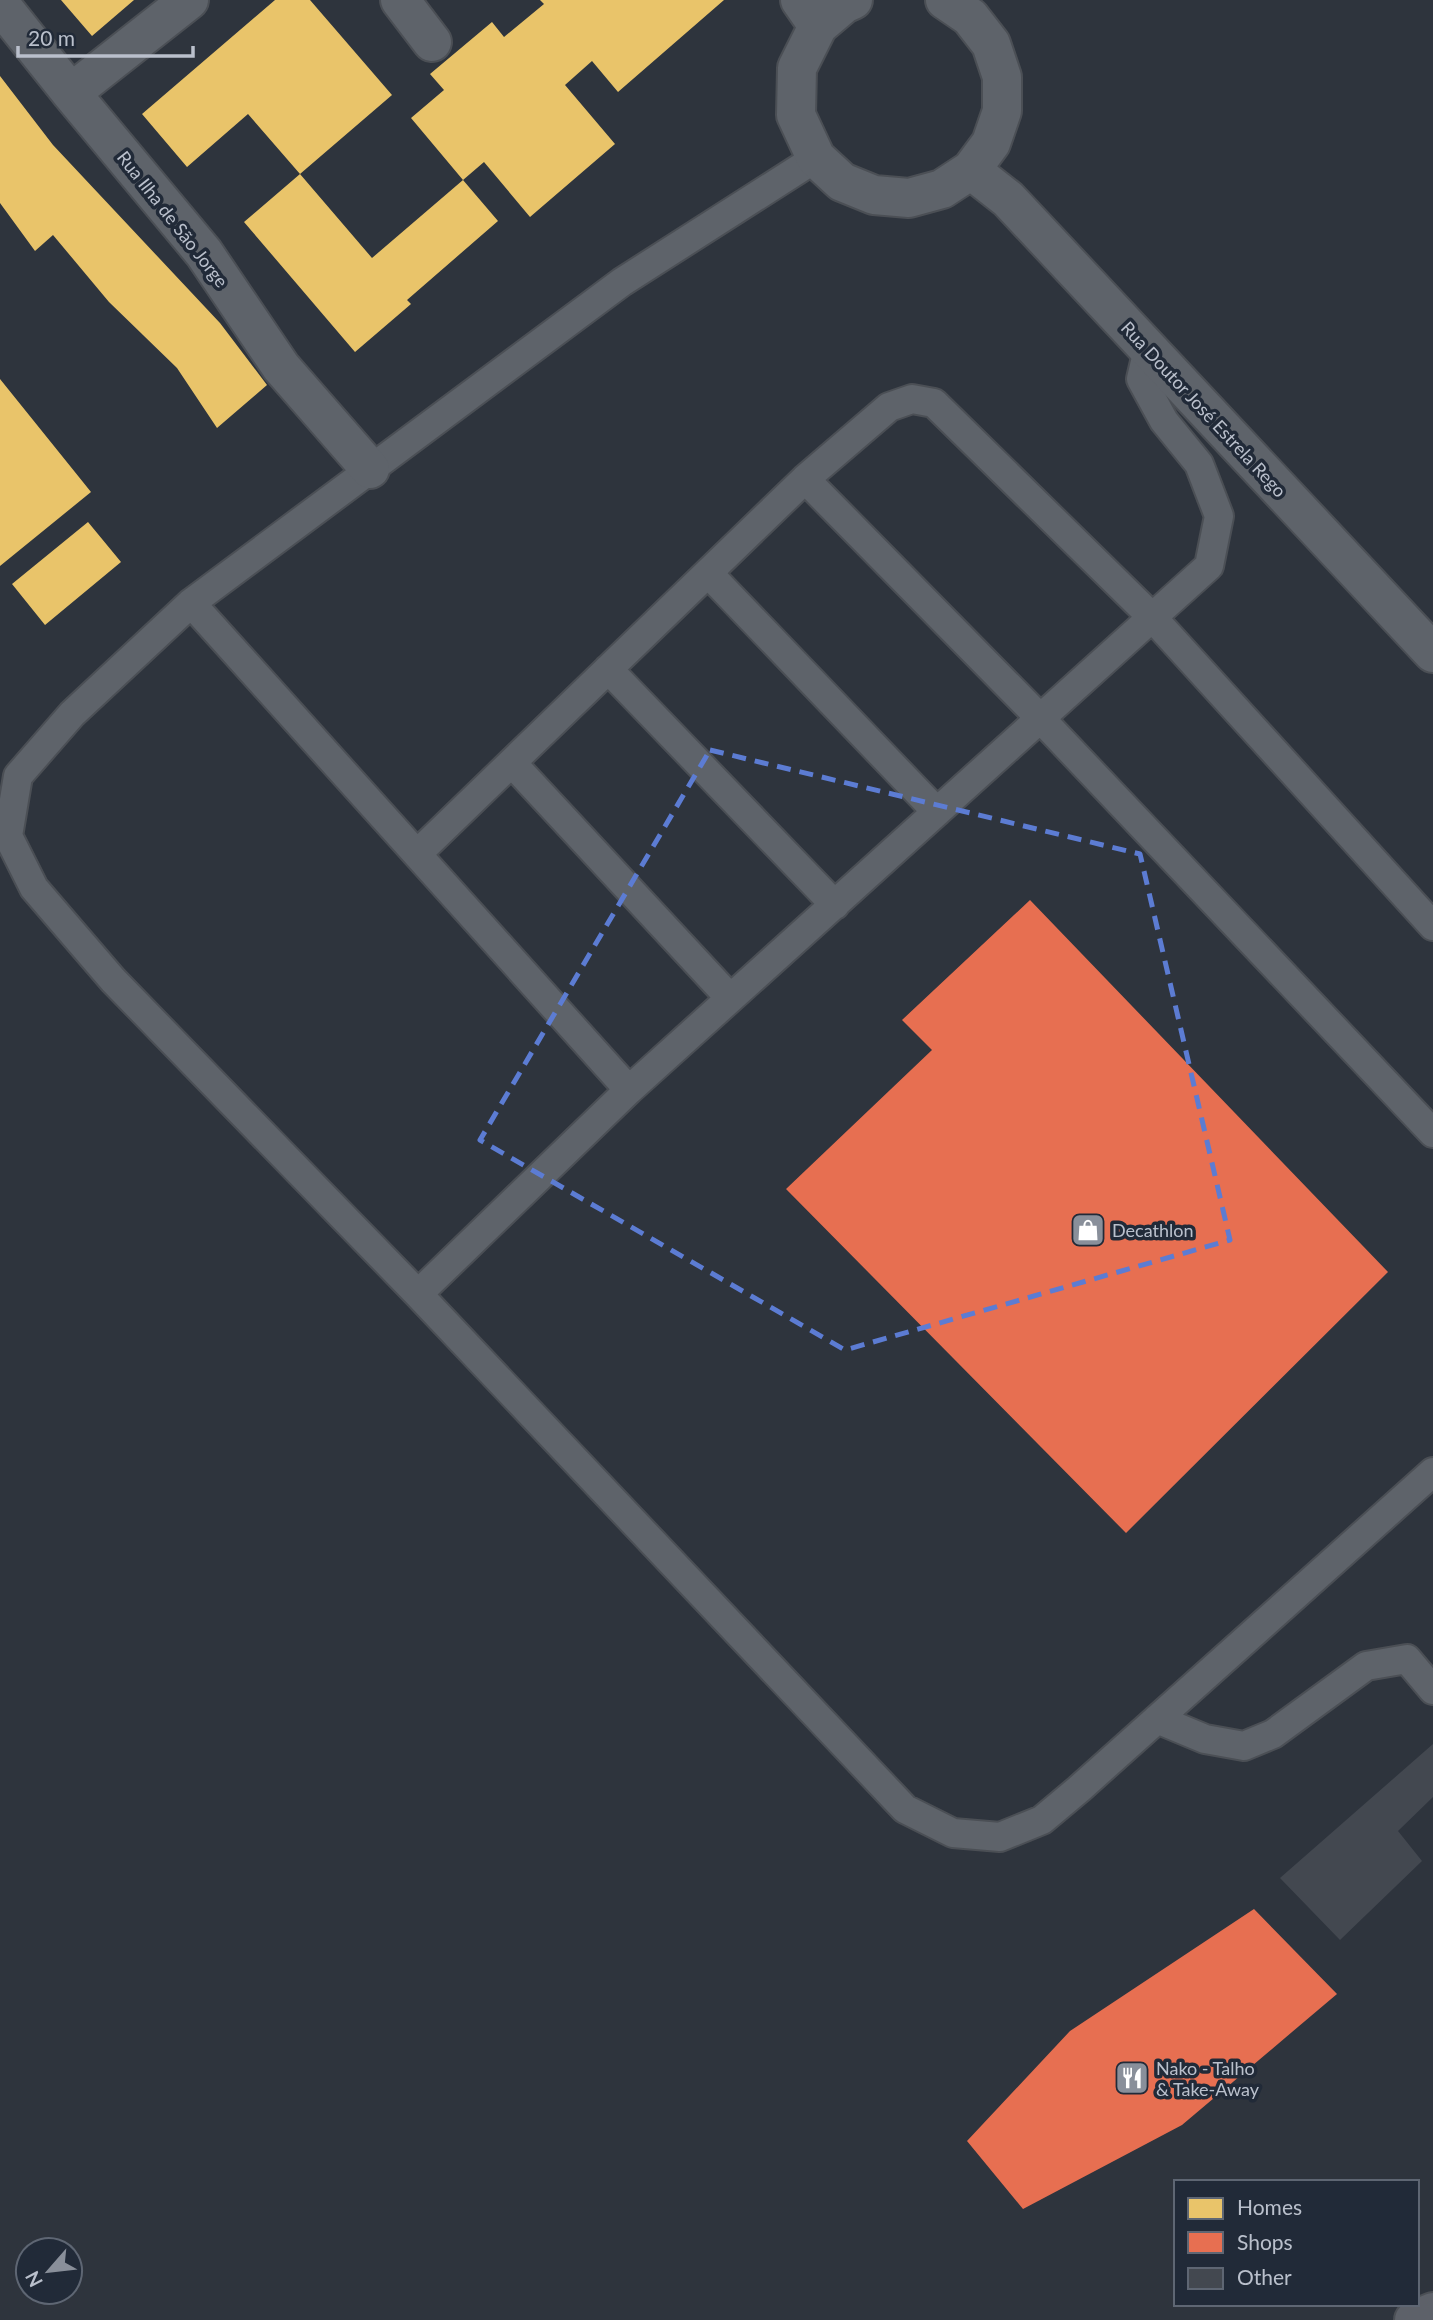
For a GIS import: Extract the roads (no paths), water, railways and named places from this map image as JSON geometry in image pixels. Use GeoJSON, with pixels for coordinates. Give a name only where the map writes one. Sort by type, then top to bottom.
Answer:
{"type":"FeatureCollection","features":[{"type":"Feature","properties":{"kind":"main road"},"geometry":{"type":"LineString","coordinates":[[1414,2320],[1433,2312]]}},
{"type":"Feature","properties":{"kind":"street"},"geometry":{"type":"LineString","coordinates":[[71,93],[189,0]]}},
{"type":"Feature","properties":{"kind":"street"},"geometry":{"type":"LineString","coordinates":[[400,0],[432,42]]}},
{"type":"Feature","properties":{"kind":"street"},"geometry":{"type":"LineString","coordinates":[[853,0],[809,13],[797,68],[796,115],[816,158],[842,182],[874,195],[909,198],[942,189],[971,170],[991,143],[1002,111],[1002,76],[991,44],[970,17],[945,0]]}},
{"type":"Feature","properties":{"kind":"street","name":"Rua Ilha de São Jorge"},"geometry":{"type":"LineString","coordinates":[[0,4],[204,253],[281,367],[370,469]]}},
{"type":"Feature","properties":{"kind":"street","name":"Rua Doutor José Estrela Rego"},"geometry":{"type":"LineString","coordinates":[[971,170],[1008,199],[1433,653]]}},
{"type":"Feature","properties":{"kind":"lane"},"geometry":{"type":"LineString","coordinates":[[816,158],[622,282],[191,603],[72,714],[18,776],[8,836],[34,888],[113,980],[418,1294],[905,1809],[953,1833],[1000,1837],[1042,1820],[1433,1472]]}},
{"type":"Feature","properties":{"kind":"lane"},"geometry":{"type":"LineString","coordinates":[[418,1294],[629,1090],[1209,566],[1219,516],[1199,464],[1164,421],[1141,379],[1148,349]]}},
{"type":"Feature","properties":{"kind":"lane"},"geometry":{"type":"LineString","coordinates":[[417,854],[805,479],[889,407],[912,400],[934,403],[1152,617],[1433,926]]}},
{"type":"Feature","properties":{"kind":"lane"},"geometry":{"type":"LineString","coordinates":[[805,479],[1041,719],[1433,1133]]}},
{"type":"Feature","properties":{"kind":"lane"},"geometry":{"type":"LineString","coordinates":[[708,573],[937,812]]}},
{"type":"Feature","properties":{"kind":"lane"},"geometry":{"type":"LineString","coordinates":[[191,603],[629,1090]]}},
{"type":"Feature","properties":{"kind":"lane"},"geometry":{"type":"LineString","coordinates":[[608,669],[835,905]]}},
{"type":"Feature","properties":{"kind":"lane"},"geometry":{"type":"LineString","coordinates":[[512,763],[730,998]]}},
{"type":"Feature","properties":{"kind":"lane"},"geometry":{"type":"LineString","coordinates":[[1157,1719],[1205,1739],[1244,1746],[1273,1734],[1366,1667],[1407,1659],[1433,1690]]}},
{"type":"Feature","properties":{"kind":"place","name":"Decathlon"},"geometry":{"type":"Point","coordinates":[1088,1230]}},
{"type":"Feature","properties":{"kind":"place","name":"Nako - Talho & Take-Away"},"geometry":{"type":"Point","coordinates":[1132,2078]}}]}
